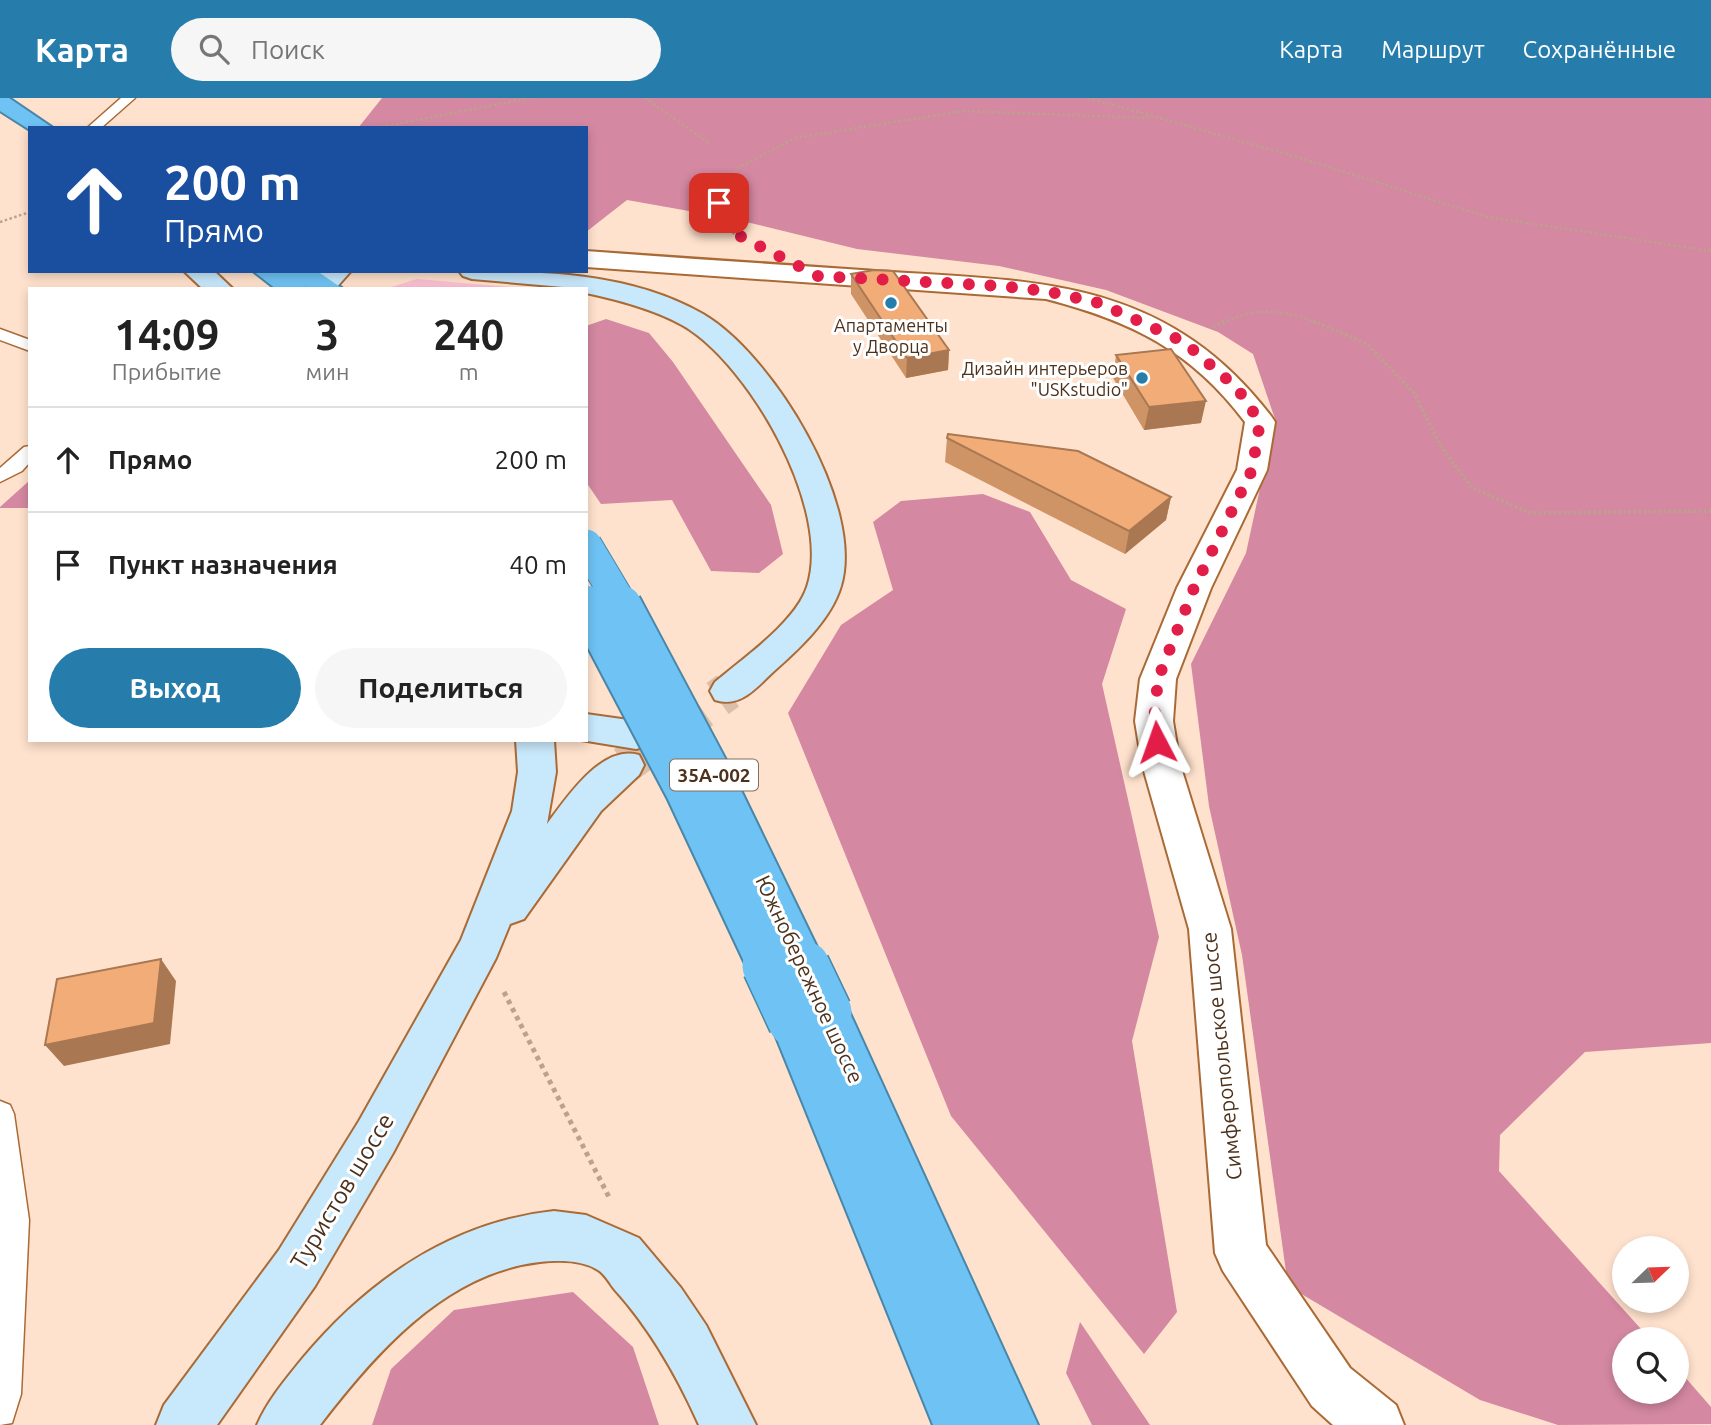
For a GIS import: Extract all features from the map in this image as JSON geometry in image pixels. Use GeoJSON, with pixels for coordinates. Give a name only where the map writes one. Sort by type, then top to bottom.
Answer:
{"type":"FeatureCollection","features":[{"type":"Feature","properties":{"kind":"highway"},"geometry":{"type":"LineString","coordinates":[[0,102],[39,126]]}},
{"type":"Feature","properties":{"kind":"highway"},"geometry":{"type":"LineString","coordinates":[[0,121],[28,138]]}},
{"type":"Feature","properties":{"kind":"highway"},"geometry":{"type":"LineString","coordinates":[[269,273],[291,287]]}},
{"type":"Feature","properties":{"kind":"highway"},"geometry":{"type":"LineString","coordinates":[[304,273],[331,282]]}},
{"type":"Feature","properties":{"kind":"highway","name":"Южнобережное шоссе"},"geometry":{"type":"LineString","coordinates":[[588,548],[644,639],[700,747],[810,1017],[961,1425]]}},
{"type":"Feature","properties":{"kind":"highway","name":"Южнобережное шоссе"},"geometry":{"type":"LineString","coordinates":[[588,608],[685,791],[810,1017],[1010,1425]]}},
{"type":"Feature","properties":{"kind":"main road"},"geometry":{"type":"LineString","coordinates":[[200,273],[217,287]]}},
{"type":"Feature","properties":{"kind":"main road"},"geometry":{"type":"LineString","coordinates":[[486,273],[586,287]]}},
{"type":"Feature","properties":{"kind":"main road"},"geometry":{"type":"LineString","coordinates":[[588,287],[658,305],[696,322],[723,341],[754,375],[795,446],[828,529],[831,556],[825,586],[811,609],[764,659],[728,691]]}},
{"type":"Feature","properties":{"kind":"main road"},"geometry":{"type":"LineString","coordinates":[[588,311],[658,305]]}},
{"type":"Feature","properties":{"kind":"main road"},"geometry":{"type":"LineString","coordinates":[[588,728],[636,734],[681,725]]}},
{"type":"Feature","properties":{"kind":"main road","name":"Туристов шоссе"},"geometry":{"type":"LineString","coordinates":[[184,1425],[297,1268],[376,1137],[481,945],[533,811],[537,772],[535,742]]}},
{"type":"Feature","properties":{"kind":"main road","name":"Туристов шоссе"},"geometry":{"type":"LineString","coordinates":[[481,945],[587,800],[625,765]]}},
{"type":"Feature","properties":{"kind":"main road"},"geometry":{"type":"LineString","coordinates":[[285,1425],[325,1374],[376,1319],[429,1281],[488,1247],[540,1234],[589,1242],[617,1253],[660,1300],[707,1379],[728,1425]]}},
{"type":"Feature","properties":{"kind":"street","name":"Симферопольское шоссе"},"geometry":{"type":"LineString","coordinates":[[588,259],[1046,291],[1099,303],[1184,342],[1237,388],[1260,422],[1252,470],[1194,588],[1158,679],[1154,721],[1161,764],[1210,929],[1241,1253],[1331,1387],[1376,1425]]}},
{"type":"Feature","properties":{"kind":"lane"},"geometry":{"type":"LineString","coordinates":[[95,126],[129,98]]}},
{"type":"Feature","properties":{"kind":"lane"},"geometry":{"type":"LineString","coordinates":[[0,334],[28,345]]}},
{"type":"Feature","properties":{"kind":"lane"},"geometry":{"type":"LineString","coordinates":[[0,476],[16,467],[28,453]]}},
{"type":"Feature","properties":{"kind":"lane"},"geometry":{"type":"LineString","coordinates":[[0,1114],[14,1220],[5,1394],[0,1411]]}},
{"type":"Feature","properties":{"kind":"path"},"geometry":{"type":"LineString","coordinates":[[386,126],[530,98]]}},
{"type":"Feature","properties":{"kind":"path"},"geometry":{"type":"LineString","coordinates":[[645,98],[653,106],[696,128],[709,143]]}},
{"type":"Feature","properties":{"kind":"path"},"geometry":{"type":"LineString","coordinates":[[1088,98],[1287,153],[1488,217],[1711,251]]}},
{"type":"Feature","properties":{"kind":"path"},"geometry":{"type":"LineString","coordinates":[[740,237],[730,231],[722,220],[719,203],[738,168],[795,138],[963,111],[1154,118]]}},
{"type":"Feature","properties":{"kind":"path"},"geometry":{"type":"LineString","coordinates":[[0,222],[28,213]]}},
{"type":"Feature","properties":{"kind":"path"},"geometry":{"type":"LineString","coordinates":[[1184,342],[1232,318],[1268,310],[1296,314],[1367,344],[1414,393],[1442,448],[1472,488],[1531,513],[1711,511]]}},
{"type":"Feature","properties":{"kind":"path"},"geometry":{"type":"LineString","coordinates":[[481,945],[611,1202]]}},
{"type":"Feature","properties":{"kind":"shaded area"},"geometry":{"type":"Polygon","coordinates":[[[382,98],[1711,98],[1711,1043],[1585,1052],[1500,1135],[1499,1171],[1612,1297],[1612,1313],[1627,1313],[1639,1327],[1612,1327],[1612,1404],[1689,1404],[1689,1382],[1711,1407],[1711,1424],[1558,1425],[1480,1400],[1288,1286],[1242,955],[1209,806],[1191,664],[1246,553],[1275,419],[1253,354],[1218,332],[1106,290],[999,266],[857,249],[734,219],[627,200],[588,230],[588,126],[360,126],[382,98]]]}},
{"type":"Feature","properties":{"kind":"shaded area"},"geometry":{"type":"Polygon","coordinates":[[[417,279],[511,287],[391,287],[417,279]]]}},
{"type":"Feature","properties":{"kind":"shaded area"},"geometry":{"type":"Polygon","coordinates":[[[606,319],[649,333],[673,362],[771,505],[783,554],[759,573],[711,571],[672,500],[601,504],[588,485],[588,325],[606,319]]]}},
{"type":"Feature","properties":{"kind":"shaded area"},"geometry":{"type":"Polygon","coordinates":[[[28,482],[28,508],[0,507],[28,482]]]}},
{"type":"Feature","properties":{"kind":"shaded area"},"geometry":{"type":"Polygon","coordinates":[[[983,494],[1030,512],[1071,580],[1126,609],[1102,684],[1159,937],[1132,1041],[1177,1312],[1144,1354],[951,1116],[788,713],[841,625],[893,590],[873,522],[901,501],[983,494]]]}},
{"type":"Feature","properties":{"kind":"shaded area"},"geometry":{"type":"Polygon","coordinates":[[[573,1292],[633,1347],[659,1425],[372,1425],[391,1369],[454,1310],[573,1292]]]}},
{"type":"Feature","properties":{"kind":"shaded area"},"geometry":{"type":"Polygon","coordinates":[[[1080,1322],[1150,1425],[1092,1425],[1066,1373],[1080,1322]]]}},
{"type":"Feature","properties":{"kind":"building"},"geometry":{"type":"Polygon","coordinates":[[[874,270],[893,271],[949,350],[907,358],[851,274],[874,270]]]}},
{"type":"Feature","properties":{"kind":"building"},"geometry":{"type":"Polygon","coordinates":[[[1171,349],[1206,401],[1149,407],[1116,355],[1171,349]]]}},
{"type":"Feature","properties":{"kind":"building"},"geometry":{"type":"Polygon","coordinates":[[[948,434],[1078,451],[1171,497],[1129,531],[947,438],[948,434]]]}},
{"type":"Feature","properties":{"kind":"building"},"geometry":{"type":"Polygon","coordinates":[[[161,959],[154,1023],[45,1045],[57,979],[161,959]]]}},
{"type":"Feature","properties":{"kind":"tunnel"},"geometry":{"type":"LineString","coordinates":[[625,765],[728,691]]}},
{"type":"Feature","properties":{"kind":"place","name":"Апартаменты у Дворца"},"geometry":{"type":"Point","coordinates":[891,303]}},
{"type":"Feature","properties":{"kind":"place","name":"Дизайн интерьеров \"USKstudio\""},"geometry":{"type":"Point","coordinates":[1142,378]}},
{"type":"Feature","properties":{"kind":"route"},"geometry":{"type":"LineString","coordinates":[[719,203],[722,220],[730,231],[818,276],[1000,286],[1046,291],[1099,303],[1140,319],[1184,342],[1237,388],[1260,422],[1252,470],[1194,588],[1158,679],[1154,721],[1157,742]]}}]}
